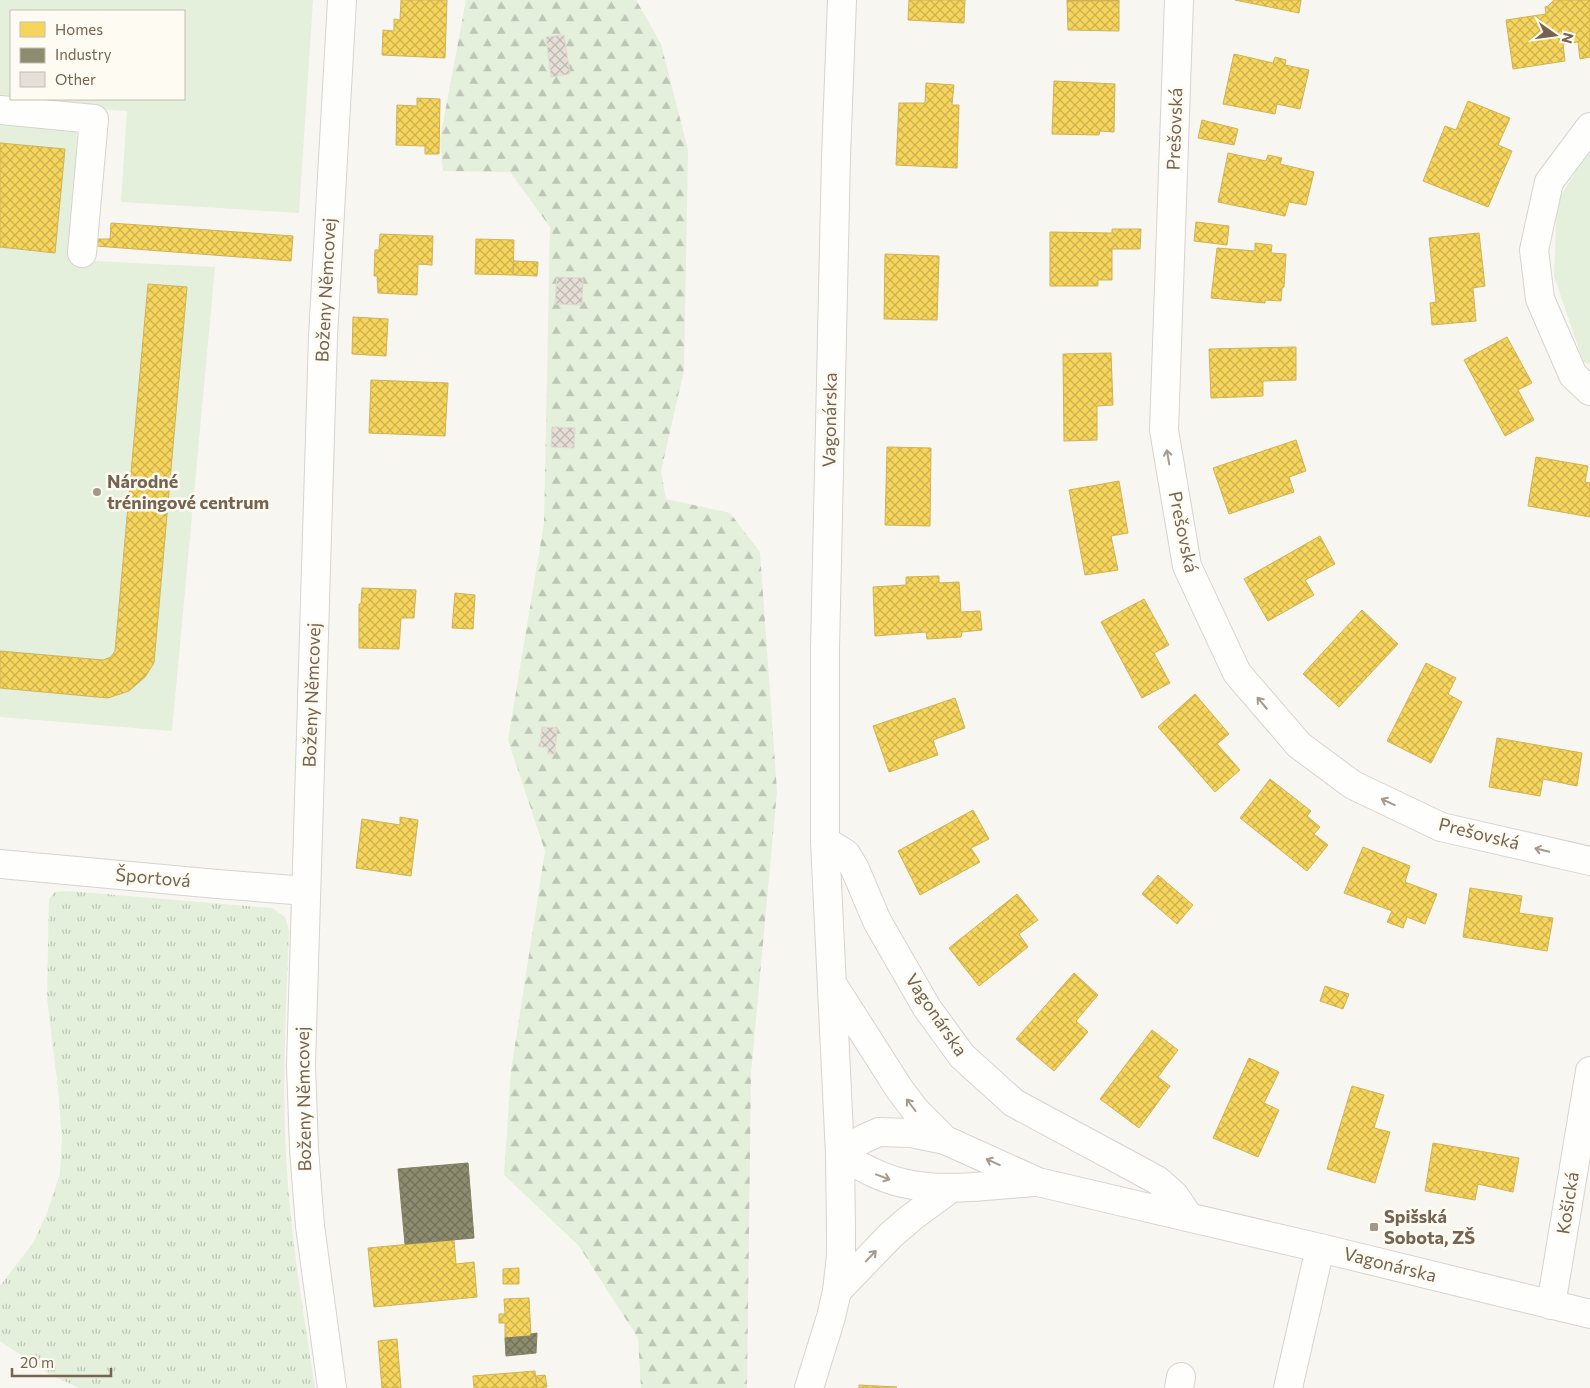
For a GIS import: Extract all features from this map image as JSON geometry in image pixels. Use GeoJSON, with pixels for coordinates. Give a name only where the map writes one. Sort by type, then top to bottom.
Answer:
{"type":"FeatureCollection","features":[{"type":"Feature","properties":{"kind":"street","name":"Boženy Němcovej"},"geometry":{"type":"LineString","coordinates":[[332,1388],[310,1226],[304,1148],[301,1065],[323,336],[342,0]]}},
{"type":"Feature","properties":{"kind":"street","name":"Vagonárska"},"geometry":{"type":"LineString","coordinates":[[809,1388],[837,1291],[842,1230],[825,841],[825,649],[836,157],[842,0]]}},
{"type":"Feature","properties":{"kind":"street","name":"Prešovská"},"geometry":{"type":"LineString","coordinates":[[1179,0],[1164,430],[1187,566],[1237,673],[1299,745],[1353,785],[1441,827],[1590,861]]}},
{"type":"Feature","properties":{"kind":"street"},"geometry":{"type":"LineString","coordinates":[[0,110],[94,119],[82,253]]}},
{"type":"Feature","properties":{"kind":"street"},"geometry":{"type":"LineString","coordinates":[[1590,127],[1549,182],[1534,250],[1540,299],[1573,375],[1590,391]]}},
{"type":"Feature","properties":{"kind":"street","name":"Vagonárska"},"geometry":{"type":"LineString","coordinates":[[825,841],[846,854],[877,921],[927,1008],[962,1056],[1014,1103],[1157,1180],[1174,1195],[1189,1217]]}},
{"type":"Feature","properties":{"kind":"street","name":"Športová"},"geometry":{"type":"LineString","coordinates":[[0,864],[306,891]]}},
{"type":"Feature","properties":{"kind":"street","name":"Vagonárska"},"geometry":{"type":"LineString","coordinates":[[832,984],[900,1090],[916,1111],[945,1140]]}},
{"type":"Feature","properties":{"kind":"street","name":"Košická"},"geometry":{"type":"LineString","coordinates":[[1551,1305],[1590,1071]]}},
{"type":"Feature","properties":{"kind":"street","name":"Vagonárska"},"geometry":{"type":"LineString","coordinates":[[840,1155],[863,1139],[879,1132],[911,1134],[945,1140],[1038,1182],[1590,1314]]}},
{"type":"Feature","properties":{"kind":"street","name":"Vagonárska"},"geometry":{"type":"LineString","coordinates":[[840,1155],[886,1178],[904,1184],[950,1188],[1038,1182]]}},
{"type":"Feature","properties":{"kind":"street"},"geometry":{"type":"LineString","coordinates":[[837,1291],[891,1235],[950,1188]]}},
{"type":"Feature","properties":{"kind":"street"},"geometry":{"type":"LineString","coordinates":[[1288,1388],[1320,1248]]}},
{"type":"Feature","properties":{"kind":"green space"},"geometry":{"type":"Polygon","coordinates":[[[0,0],[313,0],[299,213],[121,202],[127,111],[0,103],[0,0]]]}},
{"type":"Feature","properties":{"kind":"green space"},"geometry":{"type":"Polygon","coordinates":[[[466,0],[636,0],[661,44],[688,150],[684,370],[661,471],[666,499],[730,513],[760,552],[777,791],[751,1073],[747,1388],[641,1388],[638,1338],[579,1246],[504,1175],[511,1071],[545,851],[508,740],[544,523],[550,227],[510,172],[443,171],[440,139],[466,0]]]}},
{"type":"Feature","properties":{"kind":"green space","name":"Národné tréningové centrum"},"geometry":{"type":"Polygon","coordinates":[[[0,121],[77,127],[73,260],[215,267],[172,731],[0,717],[0,121]]]}},
{"type":"Feature","properties":{"kind":"green space"},"geometry":{"type":"Polygon","coordinates":[[[1590,148],[1590,365],[1583,361],[1554,276],[1557,202],[1590,148]]]}},
{"type":"Feature","properties":{"kind":"green space"},"geometry":{"type":"Polygon","coordinates":[[[68,891],[272,908],[285,917],[289,931],[284,1071],[286,1155],[294,1243],[315,1388],[79,1388],[49,1374],[0,1341],[0,1286],[33,1243],[47,1213],[60,1173],[62,1140],[47,998],[49,899],[55,892],[68,891]]]}},
{"type":"Feature","properties":{"kind":"building: Homes"},"geometry":{"type":"Polygon","coordinates":[[[401,0],[447,0],[445,58],[382,55],[383,30],[394,31],[394,19],[400,20],[401,0]]]}},
{"type":"Feature","properties":{"kind":"building: Homes"},"geometry":{"type":"Polygon","coordinates":[[[909,0],[965,0],[964,23],[908,20],[909,0]]]}},
{"type":"Feature","properties":{"kind":"building: Homes"},"geometry":{"type":"Polygon","coordinates":[[[1119,0],[1119,1],[1067,1],[1119,0]]]}},
{"type":"Feature","properties":{"kind":"building: Homes"},"geometry":{"type":"Polygon","coordinates":[[[1235,0],[1301,0],[1299,13],[1235,0]]]}},
{"type":"Feature","properties":{"kind":"building: Homes"},"geometry":{"type":"Polygon","coordinates":[[[1554,0],[1590,0],[1590,57],[1580,59],[1578,42],[1563,44],[1565,61],[1513,69],[1506,20],[1546,14],[1545,7],[1554,0]]]}},
{"type":"Feature","properties":{"kind":"building: Homes"},"geometry":{"type":"Polygon","coordinates":[[[1067,1],[1119,1],[1119,31],[1068,30],[1067,1]]]}},
{"type":"Feature","properties":{"kind":"building: Homes"},"geometry":{"type":"Polygon","coordinates":[[[1234,54],[1273,63],[1275,57],[1286,60],[1285,65],[1309,70],[1300,109],[1277,104],[1275,114],[1223,104],[1234,54]]]}},
{"type":"Feature","properties":{"kind":"building: Homes"},"geometry":{"type":"Polygon","coordinates":[[[1054,81],[1115,84],[1114,132],[1100,131],[1099,135],[1052,134],[1054,81]]]}},
{"type":"Feature","properties":{"kind":"building: Homes"},"geometry":{"type":"Polygon","coordinates":[[[926,83],[954,85],[952,105],[959,105],[957,168],[896,165],[899,103],[925,103],[926,83]]]}},
{"type":"Feature","properties":{"kind":"building: Homes"},"geometry":{"type":"Polygon","coordinates":[[[417,98],[440,99],[439,154],[425,154],[425,146],[396,145],[397,105],[417,106],[417,98]]]}},
{"type":"Feature","properties":{"kind":"building: Homes"},"geometry":{"type":"Polygon","coordinates":[[[1468,101],[1510,118],[1498,145],[1512,151],[1488,207],[1423,181],[1445,126],[1456,130],[1468,101]]]}},
{"type":"Feature","properties":{"kind":"building: Homes"},"geometry":{"type":"Polygon","coordinates":[[[1202,120],[1238,129],[1234,145],[1198,138],[1202,120]]]}},
{"type":"Feature","properties":{"kind":"building: Homes"},"geometry":{"type":"Polygon","coordinates":[[[0,143],[65,149],[55,253],[0,247],[0,143]]]}},
{"type":"Feature","properties":{"kind":"building: Homes"},"geometry":{"type":"Polygon","coordinates":[[[1228,153],[1266,161],[1268,155],[1282,158],[1280,164],[1314,172],[1306,205],[1289,202],[1285,216],[1218,202],[1228,153]]]}},
{"type":"Feature","properties":{"kind":"building: Homes"},"geometry":{"type":"Polygon","coordinates":[[[1196,222],[1229,226],[1227,245],[1194,241],[1196,222]]]}},
{"type":"Feature","properties":{"kind":"building: Homes"},"geometry":{"type":"Polygon","coordinates":[[[111,223],[293,236],[291,261],[96,246],[96,239],[110,239],[111,223]]]}},
{"type":"Feature","properties":{"kind":"building: Homes"},"geometry":{"type":"Polygon","coordinates":[[[1112,229],[1141,229],[1140,249],[1112,249],[1112,280],[1098,280],[1098,286],[1050,286],[1050,232],[1112,233],[1112,229]]]}},
{"type":"Feature","properties":{"kind":"building: Homes"},"geometry":{"type":"Polygon","coordinates":[[[1479,233],[1485,286],[1473,288],[1476,321],[1432,325],[1430,303],[1436,302],[1429,238],[1479,233]]]}},
{"type":"Feature","properties":{"kind":"building: Homes"},"geometry":{"type":"Polygon","coordinates":[[[380,234],[433,236],[432,265],[418,264],[417,295],[378,293],[377,276],[374,276],[375,250],[379,250],[380,234]]]}},
{"type":"Feature","properties":{"kind":"building: Homes"},"geometry":{"type":"Polygon","coordinates":[[[476,239],[514,240],[513,275],[475,274],[476,239]]]}},
{"type":"Feature","properties":{"kind":"building: Homes"},"geometry":{"type":"Polygon","coordinates":[[[1255,243],[1272,245],[1271,253],[1286,254],[1284,287],[1282,288],[1281,301],[1265,300],[1265,303],[1211,298],[1217,248],[1255,251],[1255,243]]]}},
{"type":"Feature","properties":{"kind":"building: Homes"},"geometry":{"type":"Polygon","coordinates":[[[885,254],[939,256],[937,320],[884,319],[885,254]]]}},
{"type":"Feature","properties":{"kind":"building: Homes"},"geometry":{"type":"Polygon","coordinates":[[[514,261],[538,262],[537,276],[513,275],[514,261]]]}},
{"type":"Feature","properties":{"kind":"building: Homes"},"geometry":{"type":"Polygon","coordinates":[[[148,284],[187,287],[154,663],[145,677],[129,691],[108,698],[0,688],[0,651],[103,660],[111,657],[115,651],[148,284]]]}},
{"type":"Feature","properties":{"kind":"building: Homes"},"geometry":{"type":"Polygon","coordinates":[[[353,317],[388,319],[386,356],[352,354],[353,317]]]}},
{"type":"Feature","properties":{"kind":"building: Homes"},"geometry":{"type":"Polygon","coordinates":[[[1507,337],[1532,383],[1518,390],[1534,420],[1505,436],[1464,360],[1507,337]]]}},
{"type":"Feature","properties":{"kind":"building: Homes"},"geometry":{"type":"Polygon","coordinates":[[[1296,347],[1296,380],[1263,381],[1263,396],[1211,398],[1209,349],[1296,347]]]}},
{"type":"Feature","properties":{"kind":"building: Homes"},"geometry":{"type":"Polygon","coordinates":[[[1111,353],[1113,405],[1097,406],[1097,440],[1064,441],[1063,354],[1111,353]]]}},
{"type":"Feature","properties":{"kind":"building: Homes"},"geometry":{"type":"Polygon","coordinates":[[[371,380],[448,383],[445,436],[369,433],[371,380]]]}},
{"type":"Feature","properties":{"kind":"building: Homes"},"geometry":{"type":"Polygon","coordinates":[[[1296,440],[1306,471],[1289,477],[1294,492],[1229,514],[1213,468],[1296,440]]]}},
{"type":"Feature","properties":{"kind":"building: Homes"},"geometry":{"type":"Polygon","coordinates":[[[887,447],[931,448],[930,526],[885,525],[887,447]]]}},
{"type":"Feature","properties":{"kind":"building: Homes"},"geometry":{"type":"Polygon","coordinates":[[[1536,457],[1588,466],[1585,482],[1590,483],[1590,517],[1528,506],[1536,457]]]}},
{"type":"Feature","properties":{"kind":"building: Homes"},"geometry":{"type":"Polygon","coordinates":[[[1119,481],[1128,533],[1111,536],[1118,570],[1085,575],[1069,490],[1119,481]]]}},
{"type":"Feature","properties":{"kind":"building: Homes"},"geometry":{"type":"Polygon","coordinates":[[[1320,536],[1335,564],[1305,580],[1314,595],[1268,621],[1244,579],[1320,536]]]}},
{"type":"Feature","properties":{"kind":"building: Homes"},"geometry":{"type":"Polygon","coordinates":[[[939,576],[939,583],[959,582],[961,612],[980,611],[982,630],[962,632],[961,637],[927,639],[926,632],[875,636],[873,587],[906,585],[906,577],[939,576]]]}},
{"type":"Feature","properties":{"kind":"building: Homes"},"geometry":{"type":"Polygon","coordinates":[[[362,588],[416,590],[414,618],[401,618],[399,649],[359,648],[359,604],[361,604],[362,588]]]}},
{"type":"Feature","properties":{"kind":"building: Homes"},"geometry":{"type":"Polygon","coordinates":[[[455,593],[475,595],[473,629],[452,628],[455,593]]]}},
{"type":"Feature","properties":{"kind":"building: Homes"},"geometry":{"type":"Polygon","coordinates":[[[1144,599],[1169,645],[1154,653],[1170,683],[1142,698],[1101,622],[1144,599]]]}},
{"type":"Feature","properties":{"kind":"building: Homes"},"geometry":{"type":"Polygon","coordinates":[[[1362,610],[1398,644],[1339,707],[1303,674],[1362,610]]]}},
{"type":"Feature","properties":{"kind":"building: Homes"},"geometry":{"type":"Polygon","coordinates":[[[1426,663],[1456,678],[1448,694],[1462,702],[1431,763],[1387,741],[1426,663]]]}},
{"type":"Feature","properties":{"kind":"building: Homes"},"geometry":{"type":"Polygon","coordinates":[[[1195,694],[1229,734],[1217,744],[1240,770],[1215,792],[1158,727],[1195,694]]]}},
{"type":"Feature","properties":{"kind":"building: Homes"},"geometry":{"type":"Polygon","coordinates":[[[955,698],[965,728],[933,740],[938,755],[889,772],[873,726],[955,698]]]}},
{"type":"Feature","properties":{"kind":"building: Homes"},"geometry":{"type":"Polygon","coordinates":[[[1497,738],[1582,753],[1577,786],[1543,779],[1540,796],[1489,787],[1497,738]]]}},
{"type":"Feature","properties":{"kind":"building: Homes"},"geometry":{"type":"Polygon","coordinates":[[[1270,779],[1311,811],[1307,816],[1320,827],[1314,834],[1328,845],[1307,871],[1240,818],[1270,779]]]}},
{"type":"Feature","properties":{"kind":"building: Homes"},"geometry":{"type":"Polygon","coordinates":[[[973,810],[989,839],[971,848],[980,862],[920,895],[898,851],[973,810]]]}},
{"type":"Feature","properties":{"kind":"building: Homes"},"geometry":{"type":"Polygon","coordinates":[[[400,817],[418,820],[411,876],[356,868],[362,819],[400,825],[400,817]]]}},
{"type":"Feature","properties":{"kind":"building: Homes"},"geometry":{"type":"Polygon","coordinates":[[[1363,847],[1410,866],[1405,882],[1437,894],[1425,924],[1407,917],[1403,928],[1387,922],[1392,911],[1344,893],[1363,847]]]}},
{"type":"Feature","properties":{"kind":"building: Homes"},"geometry":{"type":"Polygon","coordinates":[[[1158,875],[1193,905],[1177,924],[1142,894],[1158,875]]]}},
{"type":"Feature","properties":{"kind":"building: Homes"},"geometry":{"type":"Polygon","coordinates":[[[1470,888],[1522,896],[1519,913],[1553,918],[1547,951],[1463,937],[1470,888]]]}},
{"type":"Feature","properties":{"kind":"building: Homes"},"geometry":{"type":"Polygon","coordinates":[[[1017,894],[1038,920],[1019,934],[1028,947],[979,986],[949,948],[1017,894]]]}},
{"type":"Feature","properties":{"kind":"building: Homes"},"geometry":{"type":"Polygon","coordinates":[[[1074,973],[1098,995],[1076,1021],[1088,1032],[1054,1071],[1016,1039],[1074,973]]]}},
{"type":"Feature","properties":{"kind":"building: Homes"},"geometry":{"type":"Polygon","coordinates":[[[1325,986],[1349,994],[1343,1009],[1320,1001],[1325,986]]]}},
{"type":"Feature","properties":{"kind":"building: Homes"},"geometry":{"type":"Polygon","coordinates":[[[1152,1030],[1178,1050],[1158,1077],[1170,1086],[1139,1128],[1100,1099],[1152,1030]]]}},
{"type":"Feature","properties":{"kind":"building: Homes"},"geometry":{"type":"Polygon","coordinates":[[[1249,1058],[1279,1072],[1264,1103],[1279,1110],[1258,1157],[1213,1138],[1249,1058]]]}},
{"type":"Feature","properties":{"kind":"building: Homes"},"geometry":{"type":"Polygon","coordinates":[[[1352,1086],[1384,1095],[1374,1128],[1390,1132],[1375,1183],[1327,1169],[1352,1086]]]}},
{"type":"Feature","properties":{"kind":"building: Homes"},"geometry":{"type":"Polygon","coordinates":[[[1433,1143],[1519,1158],[1513,1192],[1478,1184],[1475,1200],[1425,1191],[1433,1143]]]}},
{"type":"Feature","properties":{"kind":"building: Homes"},"geometry":{"type":"Polygon","coordinates":[[[454,1240],[456,1264],[474,1262],[477,1297],[374,1307],[368,1248],[454,1240]]]}},
{"type":"Feature","properties":{"kind":"building: Homes"},"geometry":{"type":"Polygon","coordinates":[[[519,1268],[519,1284],[503,1284],[503,1269],[519,1268]]]}},
{"type":"Feature","properties":{"kind":"building: Homes"},"geometry":{"type":"Polygon","coordinates":[[[529,1298],[531,1336],[505,1338],[505,1323],[499,1323],[499,1314],[505,1314],[504,1299],[529,1298]]]}},
{"type":"Feature","properties":{"kind":"building: Homes"},"geometry":{"type":"Polygon","coordinates":[[[397,1339],[401,1388],[382,1388],[378,1341],[397,1339]]]}},
{"type":"Feature","properties":{"kind":"building: Homes"},"geometry":{"type":"Polygon","coordinates":[[[535,1371],[537,1388],[474,1388],[473,1376],[535,1371]]]}},
{"type":"Feature","properties":{"kind":"building: Homes"},"geometry":{"type":"Polygon","coordinates":[[[545,1375],[547,1387],[537,1388],[536,1376],[545,1375]]]}},
{"type":"Feature","properties":{"kind":"building: Homes"},"geometry":{"type":"Polygon","coordinates":[[[859,1385],[897,1387],[859,1388],[859,1385]]]}},
{"type":"Feature","properties":{"kind":"building: Industry"},"geometry":{"type":"Polygon","coordinates":[[[468,1163],[474,1238],[405,1244],[398,1169],[468,1163]]]}},
{"type":"Feature","properties":{"kind":"building: Industry"},"geometry":{"type":"Polygon","coordinates":[[[537,1333],[536,1353],[506,1356],[505,1338],[531,1336],[531,1334],[537,1333]]]}},
{"type":"Feature","properties":{"kind":"building: Other"},"geometry":{"type":"Polygon","coordinates":[[[564,35],[570,74],[551,77],[546,37],[564,35]]]}},
{"type":"Feature","properties":{"kind":"building: Other"},"geometry":{"type":"Polygon","coordinates":[[[557,277],[583,278],[582,305],[555,304],[557,277]]]}},
{"type":"Feature","properties":{"kind":"building: Other"},"geometry":{"type":"Polygon","coordinates":[[[552,427],[575,428],[574,448],[551,447],[552,427]]]}},
{"type":"Feature","properties":{"kind":"building: Other"},"geometry":{"type":"Polygon","coordinates":[[[542,727],[557,728],[555,754],[548,754],[548,747],[540,747],[542,727]]]}},
{"type":"Feature","properties":{"kind":"place","name":"Národné tréningové centrum"},"geometry":{"type":"Point","coordinates":[97,492]}},
{"type":"Feature","properties":{"kind":"place","name":"Spišská Sobota, ZŠ"},"geometry":{"type":"Point","coordinates":[1374,1227]}}]}
